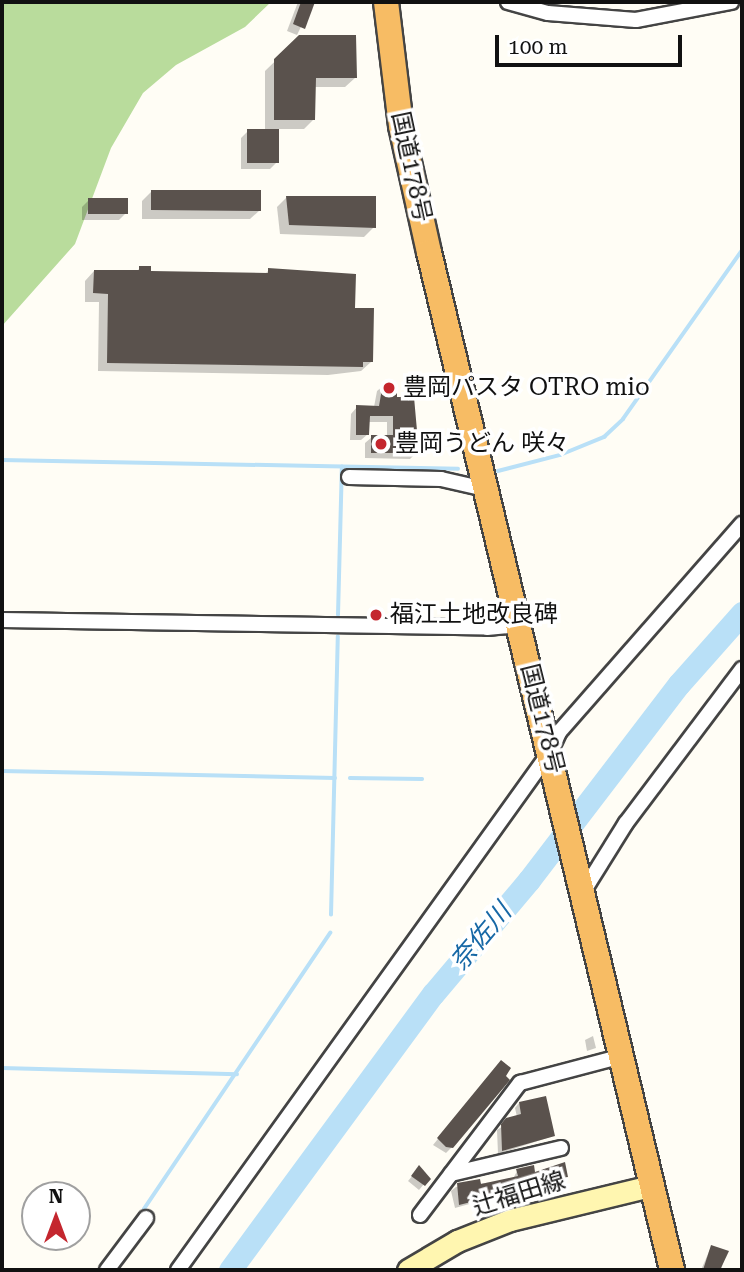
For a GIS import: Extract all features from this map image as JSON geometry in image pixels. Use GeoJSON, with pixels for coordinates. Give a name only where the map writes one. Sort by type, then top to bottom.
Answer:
{"type":"FeatureCollection","features":[{"type":"Feature","properties":{"kind":"highway","name":"国道178号"},"geometry":{"type":"LineString","coordinates":[[386,2],[401,126],[672,1270]]}},
{"type":"Feature","properties":{"kind":"main road","name":"辻福田線"},"geometry":{"type":"LineString","coordinates":[[408,1270],[457,1241],[510,1220],[651,1186]]}},
{"type":"Feature","properties":{"kind":"street"},"geometry":{"type":"LineString","coordinates":[[508,2],[548,13],[636,20],[731,2]]}},
{"type":"Feature","properties":{"kind":"street"},"geometry":{"type":"LineString","coordinates":[[349,477],[440,480],[485,489]]}},
{"type":"Feature","properties":{"kind":"street"},"geometry":{"type":"LineString","coordinates":[[178,1270],[552,759],[560,731],[742,524]]}},
{"type":"Feature","properties":{"kind":"street"},"geometry":{"type":"LineString","coordinates":[[2,620],[487,628],[519,625]]}},
{"type":"Feature","properties":{"kind":"street"},"geometry":{"type":"LineString","coordinates":[[582,886],[742,669]]}},
{"type":"Feature","properties":{"kind":"street"},"geometry":{"type":"LineString","coordinates":[[420,1214],[520,1083],[622,1056]]}},
{"type":"Feature","properties":{"kind":"street"},"geometry":{"type":"LineString","coordinates":[[451,1174],[561,1148]]}},
{"type":"Feature","properties":{"kind":"street"},"geometry":{"type":"LineString","coordinates":[[107,1270],[117,1251],[146,1218]]}},
{"type":"Feature","properties":{"kind":"green space"},"geometry":{"type":"Polygon","coordinates":[[[2,2],[271,2],[245,27],[176,65],[143,93],[111,148],[75,244],[2,326],[2,2]]]}},
{"type":"Feature","properties":{"kind":"building"},"geometry":{"type":"Polygon","coordinates":[[[301,2],[315,2],[305,29],[293,24],[301,2]]]}},
{"type":"Feature","properties":{"kind":"building"},"geometry":{"type":"Polygon","coordinates":[[[299,35],[356,35],[357,78],[316,78],[315,120],[274,120],[274,59],[299,35]]]}},
{"type":"Feature","properties":{"kind":"building"},"geometry":{"type":"Polygon","coordinates":[[[247,129],[279,129],[279,163],[247,163],[247,129]]]}},
{"type":"Feature","properties":{"kind":"building"},"geometry":{"type":"Polygon","coordinates":[[[151,190],[261,190],[261,211],[151,210],[151,190]]]}},
{"type":"Feature","properties":{"kind":"building"},"geometry":{"type":"Polygon","coordinates":[[[286,196],[376,196],[376,228],[289,225],[286,196]]]}},
{"type":"Feature","properties":{"kind":"building"},"geometry":{"type":"Polygon","coordinates":[[[88,198],[128,198],[128,214],[88,214],[88,198]]]}},
{"type":"Feature","properties":{"kind":"building"},"geometry":{"type":"Polygon","coordinates":[[[139,266],[151,266],[151,271],[268,273],[268,268],[356,274],[355,308],[374,308],[373,362],[363,362],[363,367],[107,363],[108,294],[93,293],[94,270],[139,270],[139,266]]]}},
{"type":"Feature","properties":{"kind":"building"},"geometry":{"type":"Polygon","coordinates":[[[383,383],[397,383],[397,397],[414,397],[419,453],[371,453],[371,435],[393,435],[393,416],[370,416],[369,435],[356,435],[356,405],[379,406],[383,383]]]}},
{"type":"Feature","properties":{"kind":"building"},"geometry":{"type":"Polygon","coordinates":[[[501,1060],[511,1068],[506,1076],[510,1080],[453,1148],[446,1147],[437,1138],[501,1060]]]}},
{"type":"Feature","properties":{"kind":"building"},"geometry":{"type":"Polygon","coordinates":[[[546,1096],[555,1136],[502,1151],[501,1124],[506,1118],[521,1114],[519,1102],[546,1096]]]}},
{"type":"Feature","properties":{"kind":"building"},"geometry":{"type":"Polygon","coordinates":[[[565,1162],[568,1177],[506,1188],[507,1193],[459,1205],[457,1183],[480,1179],[481,1184],[518,1176],[516,1169],[534,1165],[535,1172],[565,1162]]]}},
{"type":"Feature","properties":{"kind":"building"},"geometry":{"type":"Polygon","coordinates":[[[419,1165],[431,1179],[425,1186],[411,1176],[419,1165]]]}},
{"type":"Feature","properties":{"kind":"building"},"geometry":{"type":"Polygon","coordinates":[[[711,1245],[729,1251],[720,1270],[703,1270],[711,1245]]]}},
{"type":"Feature","properties":{"kind":"waterway"},"geometry":{"type":"LineString","coordinates":[[498,471],[560,455],[604,437],[623,419],[742,250]]}},
{"type":"Feature","properties":{"kind":"waterway"},"geometry":{"type":"LineString","coordinates":[[2,460],[458,469]]}},
{"type":"Feature","properties":{"kind":"waterway"},"geometry":{"type":"LineString","coordinates":[[338,615],[342,467]]}},
{"type":"Feature","properties":{"kind":"waterway","name":"奈佐川"},"geometry":{"type":"LineString","coordinates":[[230,1270],[433,994],[529,880],[679,684],[742,613]]}},
{"type":"Feature","properties":{"kind":"waterway"},"geometry":{"type":"LineString","coordinates":[[331,915],[338,637]]}},
{"type":"Feature","properties":{"kind":"waterway"},"geometry":{"type":"LineString","coordinates":[[2,771],[335,778]]}},
{"type":"Feature","properties":{"kind":"waterway"},"geometry":{"type":"LineString","coordinates":[[350,778],[422,779]]}},
{"type":"Feature","properties":{"kind":"waterway"},"geometry":{"type":"LineString","coordinates":[[144,1209],[330,933]]}},
{"type":"Feature","properties":{"kind":"waterway"},"geometry":{"type":"LineString","coordinates":[[2,1068],[237,1074]]}},
{"type":"Feature","properties":{"kind":"place","name":"豊岡パスタ OTRO mio"},"geometry":{"type":"Point","coordinates":[389,388]}},
{"type":"Feature","properties":{"kind":"place","name":"豊岡うどん 咲々"},"geometry":{"type":"Point","coordinates":[381,444]}},
{"type":"Feature","properties":{"kind":"place","name":"福江土地改良碑"},"geometry":{"type":"Point","coordinates":[376,615]}}]}
